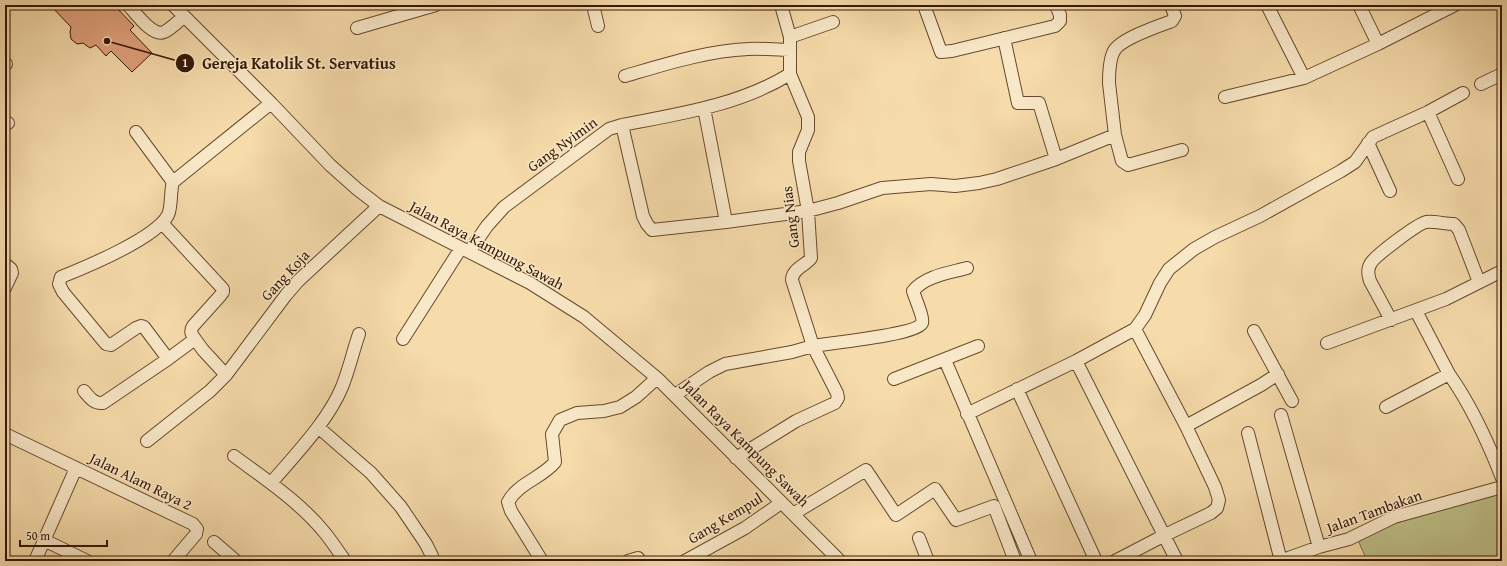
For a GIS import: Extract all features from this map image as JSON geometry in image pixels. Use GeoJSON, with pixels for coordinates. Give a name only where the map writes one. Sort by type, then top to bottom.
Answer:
{"type":"FeatureCollection","features":[{"type":"Feature","properties":{"kind":"street"},"geometry":{"type":"LineString","coordinates":[[128,5],[154,32],[166,32],[184,17]]}},
{"type":"Feature","properties":{"kind":"street","name":"Jalan Raya Kampung Sawah"},"geometry":{"type":"LineString","coordinates":[[173,5],[271,103],[330,165],[357,189],[380,206],[530,283],[584,317],[675,395],[840,561]]}},
{"type":"Feature","properties":{"kind":"street"},"geometry":{"type":"LineString","coordinates":[[357,28],[436,5]]}},
{"type":"Feature","properties":{"kind":"street"},"geometry":{"type":"LineString","coordinates":[[593,5],[598,26]]}},
{"type":"Feature","properties":{"kind":"street"},"geometry":{"type":"LineString","coordinates":[[781,5],[790,36],[790,74]]}},
{"type":"Feature","properties":{"kind":"street"},"geometry":{"type":"LineString","coordinates":[[924,5],[940,52],[952,51],[1055,26],[1060,21],[1060,14],[1056,5]]}},
{"type":"Feature","properties":{"kind":"street"},"geometry":{"type":"LineString","coordinates":[[1171,5],[1174,16],[1172,20],[1125,41],[1114,51],[1109,75],[1115,134],[1122,161],[1128,165],[1182,150]]}},
{"type":"Feature","properties":{"kind":"street"},"geometry":{"type":"LineString","coordinates":[[1267,5],[1304,78]]}},
{"type":"Feature","properties":{"kind":"street"},"geometry":{"type":"LineString","coordinates":[[1360,5],[1378,44]]}},
{"type":"Feature","properties":{"kind":"street"},"geometry":{"type":"LineString","coordinates":[[1225,97],[1304,78],[1378,44],[1454,5]]}},
{"type":"Feature","properties":{"kind":"street"},"geometry":{"type":"LineString","coordinates":[[790,36],[833,22]]}},
{"type":"Feature","properties":{"kind":"street"},"geometry":{"type":"LineString","coordinates":[[1004,38],[1018,103],[1039,103],[1056,159]]}},
{"type":"Feature","properties":{"kind":"street"},"geometry":{"type":"LineString","coordinates":[[625,76],[694,56],[732,50],[749,48],[790,50]]}},
{"type":"Feature","properties":{"kind":"street","name":"Gang Nyimin"},"geometry":{"type":"LineString","coordinates":[[403,339],[465,250],[504,207],[609,129],[704,108],[758,90],[790,74]]}},
{"type":"Feature","properties":{"kind":"street","name":"Gang Nias"},"geometry":{"type":"LineString","coordinates":[[790,74],[808,117],[808,130],[799,152],[799,157],[808,211],[811,258],[807,263],[794,271],[792,280],[813,346]]}},
{"type":"Feature","properties":{"kind":"street"},"geometry":{"type":"LineString","coordinates":[[1480,84],[1502,74]]}},
{"type":"Feature","properties":{"kind":"street"},"geometry":{"type":"LineString","coordinates":[[967,414],[1076,361],[1135,329],[1145,315],[1160,283],[1169,269],[1194,249],[1215,237],[1260,216],[1341,171],[1355,162],[1363,153],[1373,137],[1428,112],[1463,93]]}},
{"type":"Feature","properties":{"kind":"street"},"geometry":{"type":"LineString","coordinates":[[168,359],[144,327],[141,326],[111,345],[106,344],[63,292],[59,284],[61,277],[140,240],[154,231],[162,223],[169,212],[170,191],[173,182],[271,103]]}},
{"type":"Feature","properties":{"kind":"street"},"geometry":{"type":"LineString","coordinates":[[704,108],[726,222]]}},
{"type":"Feature","properties":{"kind":"street"},"geometry":{"type":"LineString","coordinates":[[1428,112],[1458,179]]}},
{"type":"Feature","properties":{"kind":"street"},"geometry":{"type":"LineString","coordinates":[[622,125],[643,216],[652,230],[808,211],[838,203],[882,188],[931,184],[955,186],[979,183],[997,179],[1056,159],[1115,134]]}},
{"type":"Feature","properties":{"kind":"street"},"geometry":{"type":"LineString","coordinates":[[136,132],[173,182]]}},
{"type":"Feature","properties":{"kind":"street"},"geometry":{"type":"LineString","coordinates":[[1368,143],[1390,191]]}},
{"type":"Feature","properties":{"kind":"street","name":"Gang Koja"},"geometry":{"type":"LineString","coordinates":[[147,441],[210,391],[226,375],[290,290],[380,206]]}},
{"type":"Feature","properties":{"kind":"street"},"geometry":{"type":"LineString","coordinates":[[1391,320],[1370,281],[1368,268],[1375,258],[1415,228],[1426,222],[1454,224],[1459,230],[1479,282]]}},
{"type":"Feature","properties":{"kind":"street"},"geometry":{"type":"LineString","coordinates":[[162,223],[223,289],[220,296],[190,330],[194,339],[226,375]]}},
{"type":"Feature","properties":{"kind":"street"},"geometry":{"type":"LineString","coordinates":[[5,264],[11,269],[12,273],[5,288]]}},
{"type":"Feature","properties":{"kind":"street"},"geometry":{"type":"LineString","coordinates":[[675,395],[709,372],[725,364],[792,352],[813,346],[900,333],[915,329],[921,324],[923,318],[913,291],[918,285],[934,277],[967,268]]}},
{"type":"Feature","properties":{"kind":"street"},"geometry":{"type":"LineString","coordinates":[[1326,343],[1446,299],[1502,271]]}},
{"type":"Feature","properties":{"kind":"street"},"geometry":{"type":"LineString","coordinates":[[1416,311],[1449,374],[1491,448],[1502,478]]}},
{"type":"Feature","properties":{"kind":"street"},"geometry":{"type":"LineString","coordinates":[[1115,561],[1211,513],[1217,508],[1219,500],[1215,487],[1186,426],[1135,329]]}},
{"type":"Feature","properties":{"kind":"street"},"geometry":{"type":"LineString","coordinates":[[1254,331],[1292,402]]}},
{"type":"Feature","properties":{"kind":"street"},"geometry":{"type":"LineString","coordinates":[[271,483],[318,427],[336,400],[342,387],[359,334]]}},
{"type":"Feature","properties":{"kind":"street"},"geometry":{"type":"LineString","coordinates":[[84,391],[94,402],[103,403],[168,359],[194,339]]}},
{"type":"Feature","properties":{"kind":"street"},"geometry":{"type":"LineString","coordinates":[[736,458],[796,421],[835,403],[838,398],[837,393],[813,346]]}},
{"type":"Feature","properties":{"kind":"street"},"geometry":{"type":"LineString","coordinates":[[894,379],[978,346]]}},
{"type":"Feature","properties":{"kind":"street"},"geometry":{"type":"LineString","coordinates":[[945,360],[1031,561]]}},
{"type":"Feature","properties":{"kind":"street"},"geometry":{"type":"LineString","coordinates":[[1076,361],[1177,561]]}},
{"type":"Feature","properties":{"kind":"street"},"geometry":{"type":"LineString","coordinates":[[1186,426],[1261,385],[1278,374]]}},
{"type":"Feature","properties":{"kind":"street"},"geometry":{"type":"LineString","coordinates":[[1386,407],[1449,374]]}},
{"type":"Feature","properties":{"kind":"street"},"geometry":{"type":"LineString","coordinates":[[542,561],[511,510],[508,502],[512,495],[550,468],[555,462],[552,434],[560,420],[577,412],[604,411],[620,407],[636,397],[657,378]]}},
{"type":"Feature","properties":{"kind":"street"},"geometry":{"type":"LineString","coordinates":[[1017,389],[1096,561]]}},
{"type":"Feature","properties":{"kind":"street"},"geometry":{"type":"LineString","coordinates":[[1281,415],[1319,547]]}},
{"type":"Feature","properties":{"kind":"street"},"geometry":{"type":"LineString","coordinates":[[318,427],[371,473],[401,507],[426,544],[432,556],[432,561]]}},
{"type":"Feature","properties":{"kind":"street"},"geometry":{"type":"LineString","coordinates":[[1248,433],[1281,561]]}},
{"type":"Feature","properties":{"kind":"street","name":"Jalan Alam Raya 2"},"geometry":{"type":"LineString","coordinates":[[6,438],[76,468],[193,524],[197,529],[196,534],[173,561]]}},
{"type":"Feature","properties":{"kind":"street"},"geometry":{"type":"LineString","coordinates":[[234,456],[271,483],[314,521],[325,533],[345,561]]}},
{"type":"Feature","properties":{"kind":"street","name":"Jalan Alam Raya 2"},"geometry":{"type":"LineString","coordinates":[[35,561],[76,468]]}},
{"type":"Feature","properties":{"kind":"street"},"geometry":{"type":"LineString","coordinates":[[794,514],[866,470],[896,515],[935,489],[956,520],[994,506],[1015,561]]}},
{"type":"Feature","properties":{"kind":"street","name":"Jalan Tambakan"},"geometry":{"type":"LineString","coordinates":[[1281,561],[1319,547],[1349,539],[1394,517],[1502,487]]}},
{"type":"Feature","properties":{"kind":"street","name":"Gang Kempul"},"geometry":{"type":"LineString","coordinates":[[685,561],[745,528],[781,503]]}},
{"type":"Feature","properties":{"kind":"street"},"geometry":{"type":"LineString","coordinates":[[919,538],[928,561]]}},
{"type":"Feature","properties":{"kind":"street"},"geometry":{"type":"LineString","coordinates":[[44,540],[87,561]]}},
{"type":"Feature","properties":{"kind":"street"},"geometry":{"type":"LineString","coordinates":[[214,542],[236,561]]}},
{"type":"Feature","properties":{"kind":"street"},"geometry":{"type":"LineString","coordinates":[[628,561],[638,558],[640,561]]}},
{"type":"Feature","properties":{"kind":"green space"},"geometry":{"type":"Polygon","coordinates":[[[1502,489],[1502,561],[1367,561],[1358,540],[1387,523],[1502,489]]]}},
{"type":"Feature","properties":{"kind":"building"},"geometry":{"type":"Polygon","coordinates":[[[50,5],[114,5],[134,26],[130,30],[152,53],[132,72],[111,51],[106,56],[96,45],[90,48],[83,43],[77,44],[71,39],[71,27],[50,5]]]}},
{"type":"Feature","properties":{"kind":"place","name":"Gereja Katolik St. Servatius"},"geometry":{"type":"Point","coordinates":[107,41]}}]}
